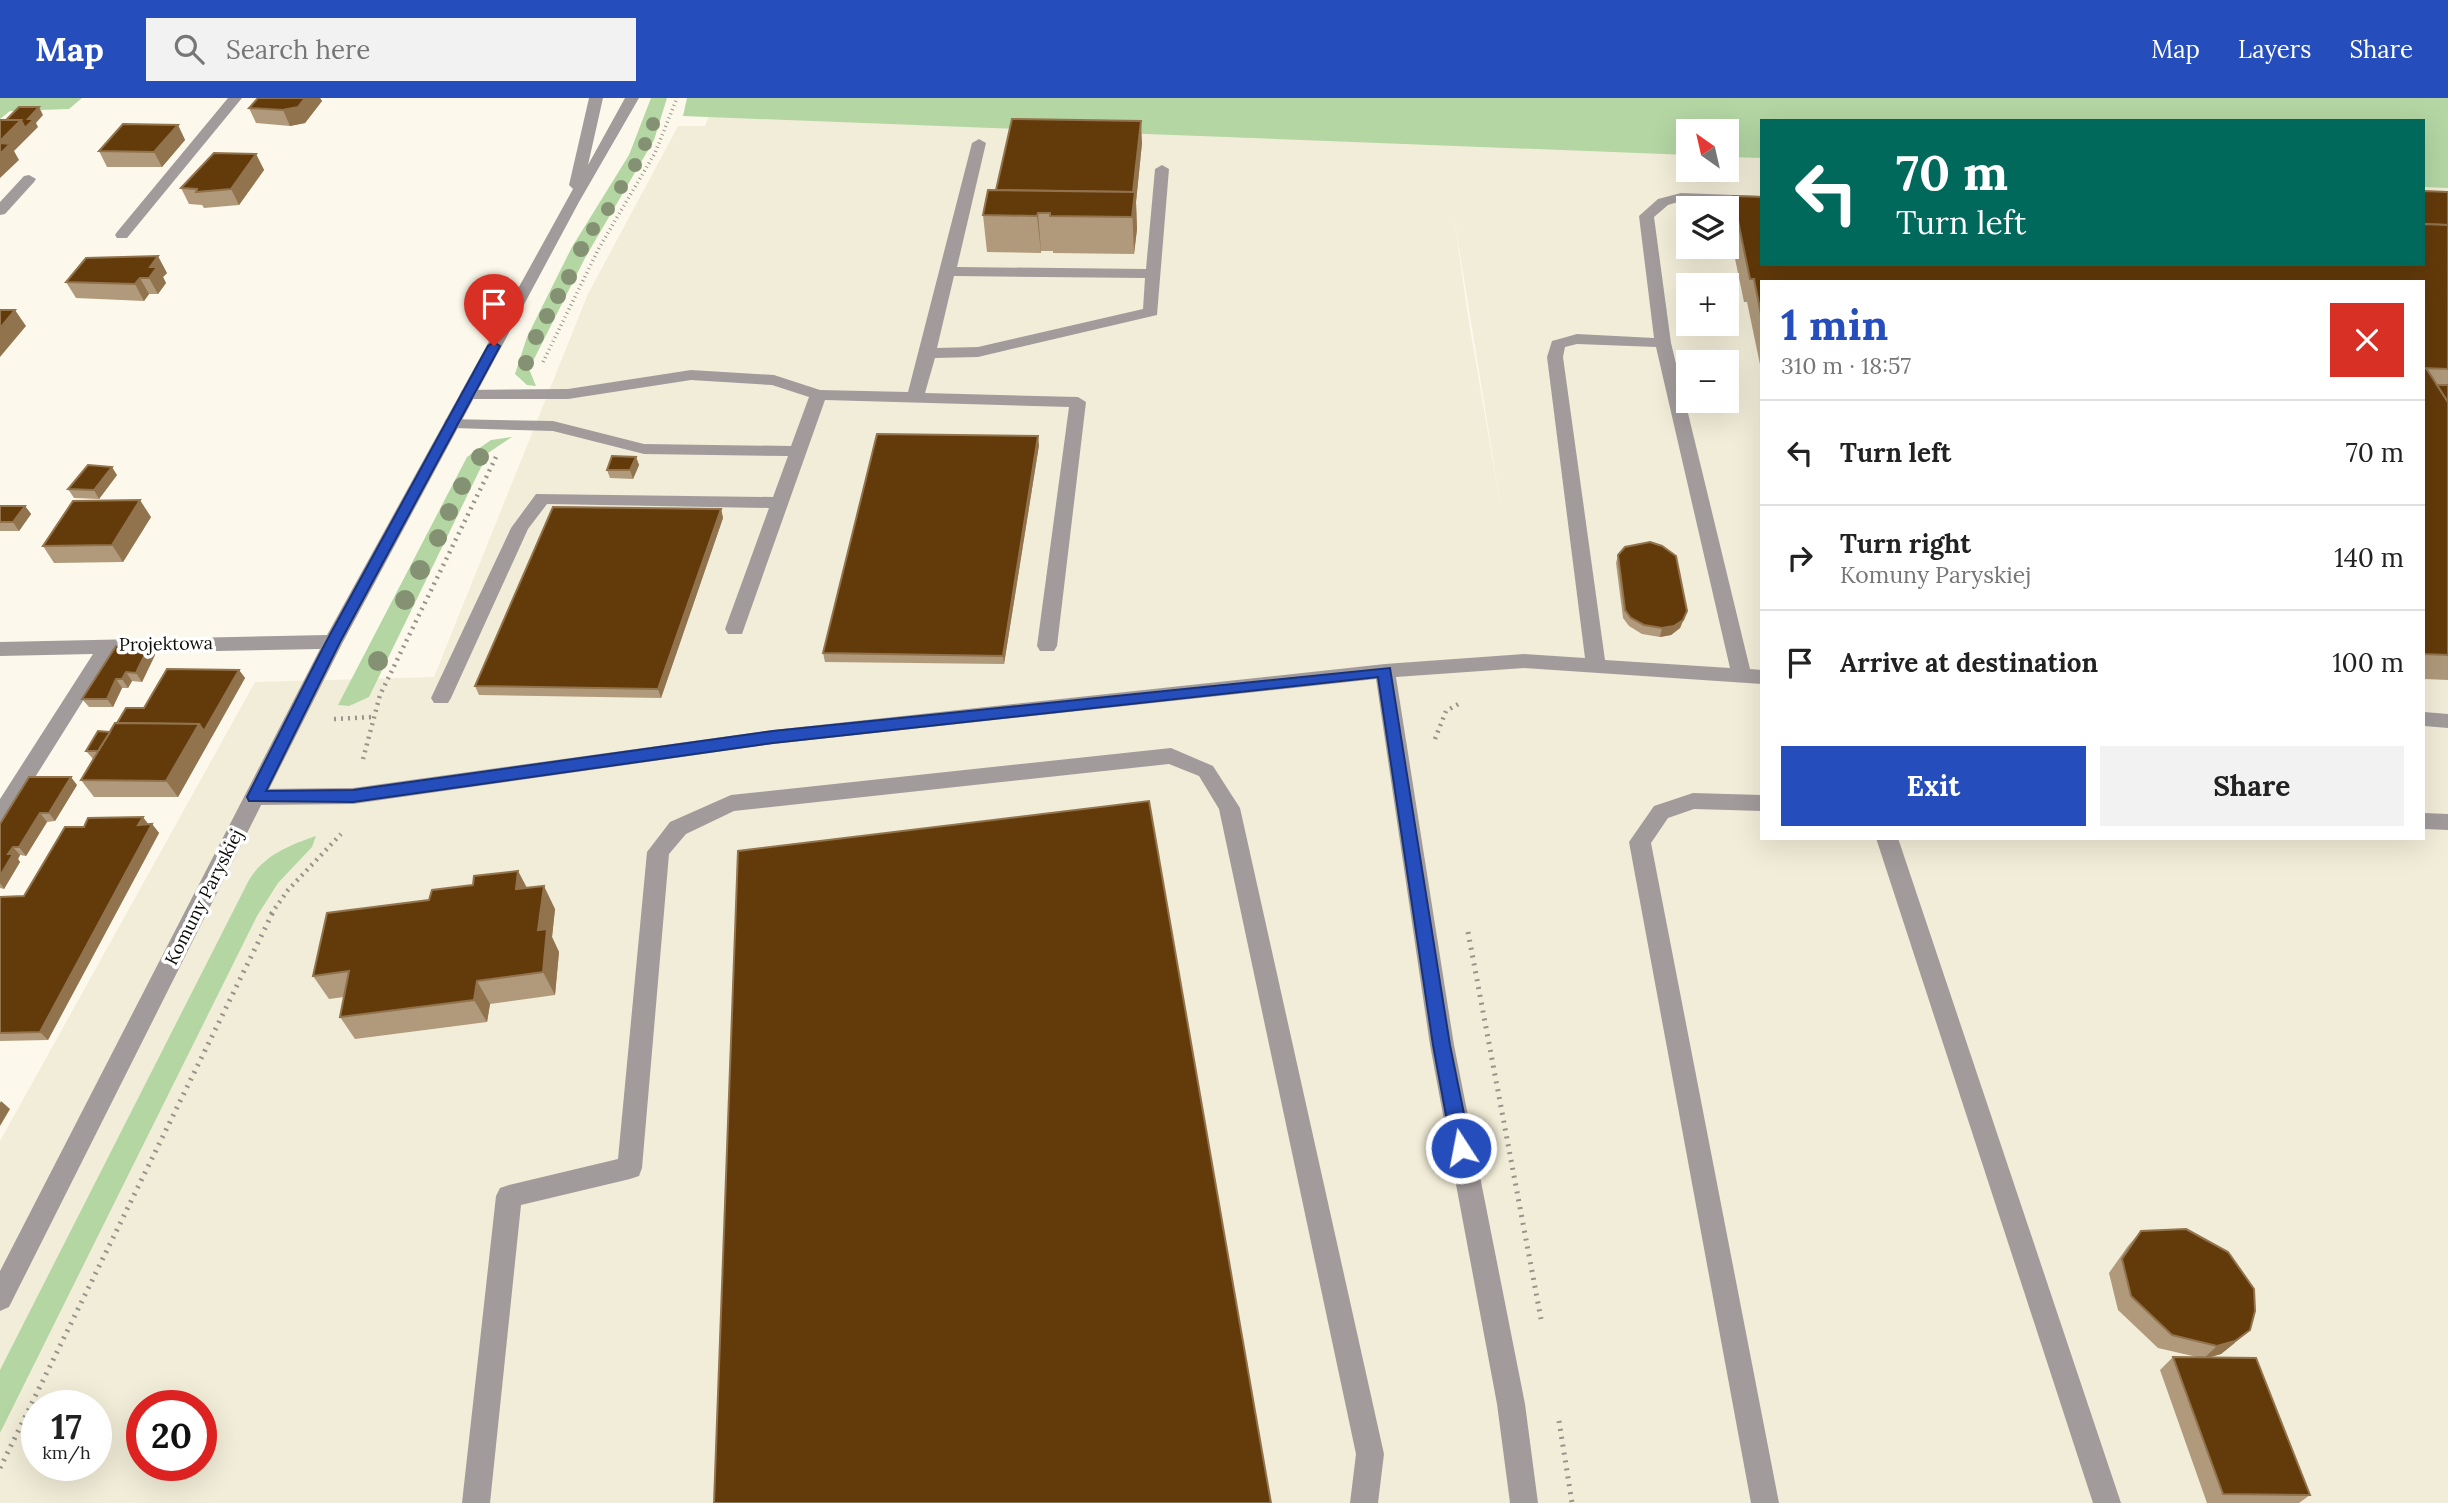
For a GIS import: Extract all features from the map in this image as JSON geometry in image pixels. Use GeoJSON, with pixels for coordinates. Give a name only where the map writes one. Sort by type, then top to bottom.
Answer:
{"type":"FeatureCollection","features":[{"type":"Feature","properties":{"kind":"street"},"geometry":{"type":"LineString","coordinates":[[122,235],[235,98]]}},
{"type":"Feature","properties":{"kind":"street","name":"Komuny Paryskiej"},"geometry":{"type":"LineString","coordinates":[[572,202],[596,98]]}},
{"type":"Feature","properties":{"kind":"street","name":"Komuny Paryskiej"},"geometry":{"type":"LineString","coordinates":[[0,1298],[333,642],[572,202],[632,98]]}},
{"type":"Feature","properties":{"kind":"street"},"geometry":{"type":"LineString","coordinates":[[915,398],[979,143]]}},
{"type":"Feature","properties":{"kind":"street"},"geometry":{"type":"LineString","coordinates":[[928,353],[978,352],[1151,312],[1162,169]]}},
{"type":"Feature","properties":{"kind":"street"},"geometry":{"type":"LineString","coordinates":[[0,211],[29,179]]}},
{"type":"Feature","properties":{"kind":"street"},"geometry":{"type":"LineString","coordinates":[[255,797],[353,796],[773,737],[1385,671],[1524,661],[1752,676],[1663,343],[1646,216],[1663,202],[1681,197],[1760,200]]}},
{"type":"Feature","properties":{"kind":"street"},"geometry":{"type":"LineString","coordinates":[[946,271],[1153,274]]}},
{"type":"Feature","properties":{"kind":"street"},"geometry":{"type":"LineString","coordinates":[[1596,666],[1555,357],[1558,344],[1577,339],[1663,343]]}},
{"type":"Feature","properties":{"kind":"street"},"geometry":{"type":"LineString","coordinates":[[468,394],[568,394],[691,375],[774,380],[818,395],[1078,402],[1046,646]]}},
{"type":"Feature","properties":{"kind":"street"},"geometry":{"type":"LineString","coordinates":[[735,629],[818,395]]}},
{"type":"Feature","properties":{"kind":"street"},"geometry":{"type":"LineString","coordinates":[[452,423],[553,426],[643,449],[797,452]]}},
{"type":"Feature","properties":{"kind":"street"},"geometry":{"type":"LineString","coordinates":[[441,698],[520,528],[542,498],[779,503]]}},
{"type":"Feature","properties":{"kind":"street","name":"Projektowa"},"geometry":{"type":"LineString","coordinates":[[0,649],[333,642]]}},
{"type":"Feature","properties":{"kind":"street"},"geometry":{"type":"LineString","coordinates":[[0,816],[108,645]]}},
{"type":"Feature","properties":{"kind":"street"},"geometry":{"type":"LineString","coordinates":[[1385,671],[1441,1045],[1511,1405],[1524,1503]]}},
{"type":"Feature","properties":{"kind":"street"},"geometry":{"type":"LineString","coordinates":[[2425,719],[2448,721]]}},
{"type":"Feature","properties":{"kind":"street"},"geometry":{"type":"LineString","coordinates":[[476,1503],[509,1196],[630,1168],[658,852],[678,828],[731,803],[1171,756],[1206,771],[1229,808],[1370,1454],[1364,1503]]}},
{"type":"Feature","properties":{"kind":"street"},"geometry":{"type":"LineString","coordinates":[[1760,803],[1693,801],[1661,812],[1640,842],[1765,1503]]}},
{"type":"Feature","properties":{"kind":"street"},"geometry":{"type":"LineString","coordinates":[[2425,821],[2448,822]]}},
{"type":"Feature","properties":{"kind":"street"},"geometry":{"type":"LineString","coordinates":[[1888,840],[2107,1503]]}},
{"type":"Feature","properties":{"kind":"path"},"geometry":{"type":"LineString","coordinates":[[540,369],[599,248],[655,153],[677,98]]}},
{"type":"Feature","properties":{"kind":"path"},"geometry":{"type":"LineString","coordinates":[[361,770],[372,717],[380,695],[498,455]]}},
{"type":"Feature","properties":{"kind":"path"},"geometry":{"type":"LineString","coordinates":[[1432,746],[1446,711],[1469,698]]}},
{"type":"Feature","properties":{"kind":"path"},"geometry":{"type":"LineString","coordinates":[[330,720],[372,717]]}},
{"type":"Feature","properties":{"kind":"path"},"geometry":{"type":"LineString","coordinates":[[0,1468],[271,914],[288,890],[342,833]]}},
{"type":"Feature","properties":{"kind":"path"},"geometry":{"type":"LineString","coordinates":[[1467,925],[1541,1322]]}},
{"type":"Feature","properties":{"kind":"path"},"geometry":{"type":"LineString","coordinates":[[1559,1418],[1572,1503]]}},
{"type":"Feature","properties":{"kind":"shaded area"},"geometry":{"type":"Polygon","coordinates":[[[709,116],[1676,153],[1676,182],[1740,182],[1740,156],[1760,157],[1760,266],[2425,266],[2425,184],[2448,185],[2448,1503],[0,1503],[0,1141],[255,682],[434,677],[588,294],[678,126],[705,126],[709,116]],[[1454,217],[1468,317],[1500,502],[1500,501],[1454,217]]]}},
{"type":"Feature","properties":{"kind":"green space"},"geometry":{"type":"Polygon","coordinates":[[[0,98],[82,98],[69,109],[10,111],[0,119],[0,98]]]}},
{"type":"Feature","properties":{"kind":"green space"},"geometry":{"type":"Polygon","coordinates":[[[651,98],[667,98],[654,140],[585,258],[529,369],[536,386],[527,385],[515,374],[527,337],[572,247],[629,155],[651,98]]]}},
{"type":"Feature","properties":{"kind":"green space"},"geometry":{"type":"Polygon","coordinates":[[[687,98],[2448,98],[2448,188],[2425,187],[2425,119],[1760,119],[1760,158],[1740,157],[1740,119],[1676,119],[1676,154],[683,116],[687,98]]]}},
{"type":"Feature","properties":{"kind":"green space"},"geometry":{"type":"Polygon","coordinates":[[[512,437],[488,453],[369,697],[349,706],[338,705],[467,457],[491,440],[512,437]]]}},
{"type":"Feature","properties":{"kind":"green space"},"geometry":{"type":"Polygon","coordinates":[[[316,836],[312,847],[278,883],[257,916],[0,1433],[0,1370],[249,880],[270,857],[316,836]]]}},
{"type":"Feature","properties":{"kind":"building"},"geometry":{"type":"Polygon","coordinates":[[[258,98],[305,98],[298,107],[283,110],[249,108],[258,98]]]}},
{"type":"Feature","properties":{"kind":"building"},"geometry":{"type":"Polygon","coordinates":[[[19,107],[39,107],[28,119],[34,119],[25,128],[21,120],[6,120],[19,107]]]}},
{"type":"Feature","properties":{"kind":"building"},"geometry":{"type":"Polygon","coordinates":[[[1012,119],[1141,121],[1133,192],[996,190],[1012,119]]]}},
{"type":"Feature","properties":{"kind":"building"},"geometry":{"type":"Polygon","coordinates":[[[0,120],[21,120],[0,141],[0,120]]]}},
{"type":"Feature","properties":{"kind":"building"},"geometry":{"type":"Polygon","coordinates":[[[123,124],[178,125],[154,152],[99,151],[123,124]]]}},
{"type":"Feature","properties":{"kind":"building"},"geometry":{"type":"Polygon","coordinates":[[[0,143],[10,144],[0,154],[0,143]]]}},
{"type":"Feature","properties":{"kind":"building"},"geometry":{"type":"Polygon","coordinates":[[[214,153],[256,154],[231,189],[196,192],[197,189],[181,188],[214,153]]]}},
{"type":"Feature","properties":{"kind":"building"},"geometry":{"type":"Polygon","coordinates":[[[988,190],[1135,192],[1132,217],[1050,216],[1050,213],[1038,213],[1037,216],[983,215],[988,190]]]}},
{"type":"Feature","properties":{"kind":"building"},"geometry":{"type":"Polygon","coordinates":[[[2425,191],[2448,192],[2448,225],[2425,224],[2425,191]]]}},
{"type":"Feature","properties":{"kind":"building"},"geometry":{"type":"Polygon","coordinates":[[[1739,196],[1760,197],[1760,266],[2425,266],[2425,224],[2448,225],[2448,369],[2426,368],[2448,402],[2448,655],[2425,654],[2425,280],[1760,280],[1760,309],[1754,279],[1750,279],[1739,225],[1739,196]]]}},
{"type":"Feature","properties":{"kind":"building"},"geometry":{"type":"Polygon","coordinates":[[[158,256],[150,267],[157,267],[149,278],[140,278],[135,284],[66,282],[86,258],[158,256]]]}},
{"type":"Feature","properties":{"kind":"building"},"geometry":{"type":"Polygon","coordinates":[[[0,310],[15,310],[0,328],[0,310]]]}},
{"type":"Feature","properties":{"kind":"building"},"geometry":{"type":"Polygon","coordinates":[[[2437,385],[2448,385],[2448,402],[2437,385]]]}},
{"type":"Feature","properties":{"kind":"building"},"geometry":{"type":"Polygon","coordinates":[[[877,434],[1038,436],[1003,656],[823,653],[877,434]]]}},
{"type":"Feature","properties":{"kind":"building"},"geometry":{"type":"Polygon","coordinates":[[[612,456],[636,457],[630,470],[607,470],[612,456]]]}},
{"type":"Feature","properties":{"kind":"building"},"geometry":{"type":"Polygon","coordinates":[[[88,465],[112,467],[94,490],[68,489],[88,465]]]}},
{"type":"Feature","properties":{"kind":"building"},"geometry":{"type":"Polygon","coordinates":[[[140,500],[112,545],[43,546],[73,501],[140,500]]]}},
{"type":"Feature","properties":{"kind":"building"},"geometry":{"type":"Polygon","coordinates":[[[0,506],[25,506],[13,522],[0,522],[0,506]]]}},
{"type":"Feature","properties":{"kind":"building"},"geometry":{"type":"Polygon","coordinates":[[[553,507],[721,509],[658,689],[475,686],[553,507]]]}},
{"type":"Feature","properties":{"kind":"building"},"geometry":{"type":"Polygon","coordinates":[[[1650,542],[1662,546],[1676,556],[1687,611],[1683,620],[1674,626],[1662,628],[1644,625],[1631,618],[1625,610],[1618,555],[1625,547],[1650,542]]]}},
{"type":"Feature","properties":{"kind":"building"},"geometry":{"type":"Polygon","coordinates":[[[116,646],[149,646],[136,673],[126,672],[122,679],[116,679],[107,699],[82,699],[116,646]]]}},
{"type":"Feature","properties":{"kind":"building"},"geometry":{"type":"Polygon","coordinates":[[[167,669],[239,670],[204,731],[199,724],[117,723],[126,708],[144,708],[167,669]]]}},
{"type":"Feature","properties":{"kind":"building"},"geometry":{"type":"Polygon","coordinates":[[[115,723],[199,724],[166,781],[81,780],[115,723]]]}},
{"type":"Feature","properties":{"kind":"building"},"geometry":{"type":"Polygon","coordinates":[[[98,731],[110,732],[98,751],[86,751],[98,731]]]}},
{"type":"Feature","properties":{"kind":"building"},"geometry":{"type":"Polygon","coordinates":[[[29,777],[71,777],[49,813],[40,813],[19,847],[13,847],[8,854],[13,854],[0,876],[0,824],[29,777]]]}},
{"type":"Feature","properties":{"kind":"building"},"geometry":{"type":"Polygon","coordinates":[[[1149,801],[1271,1503],[714,1503],[738,851],[1149,801]]]}},
{"type":"Feature","properties":{"kind":"building"},"geometry":{"type":"Polygon","coordinates":[[[143,817],[138,825],[152,824],[40,1032],[0,1033],[0,897],[24,896],[65,827],[84,827],[88,818],[143,817]]]}},
{"type":"Feature","properties":{"kind":"building"},"geometry":{"type":"Polygon","coordinates":[[[518,871],[516,889],[544,886],[538,930],[547,929],[543,972],[477,981],[474,1000],[340,1017],[349,971],[313,976],[327,913],[429,900],[432,890],[473,885],[474,876],[518,871]]]}},
{"type":"Feature","properties":{"kind":"building"},"geometry":{"type":"Polygon","coordinates":[[[2186,1229],[2228,1252],[2254,1289],[2255,1311],[2250,1330],[2235,1341],[2217,1346],[2172,1335],[2131,1296],[2122,1259],[2141,1231],[2186,1229]]]}},
{"type":"Feature","properties":{"kind":"building"},"geometry":{"type":"Polygon","coordinates":[[[2173,1357],[2256,1358],[2310,1495],[2223,1494],[2173,1357]]]}},
{"type":"Feature","properties":{"kind":"route"},"geometry":{"type":"LineString","coordinates":[[494,346],[333,642],[255,797],[353,796],[773,737],[1385,671],[1441,1045],[1461,1148]]}}]}
